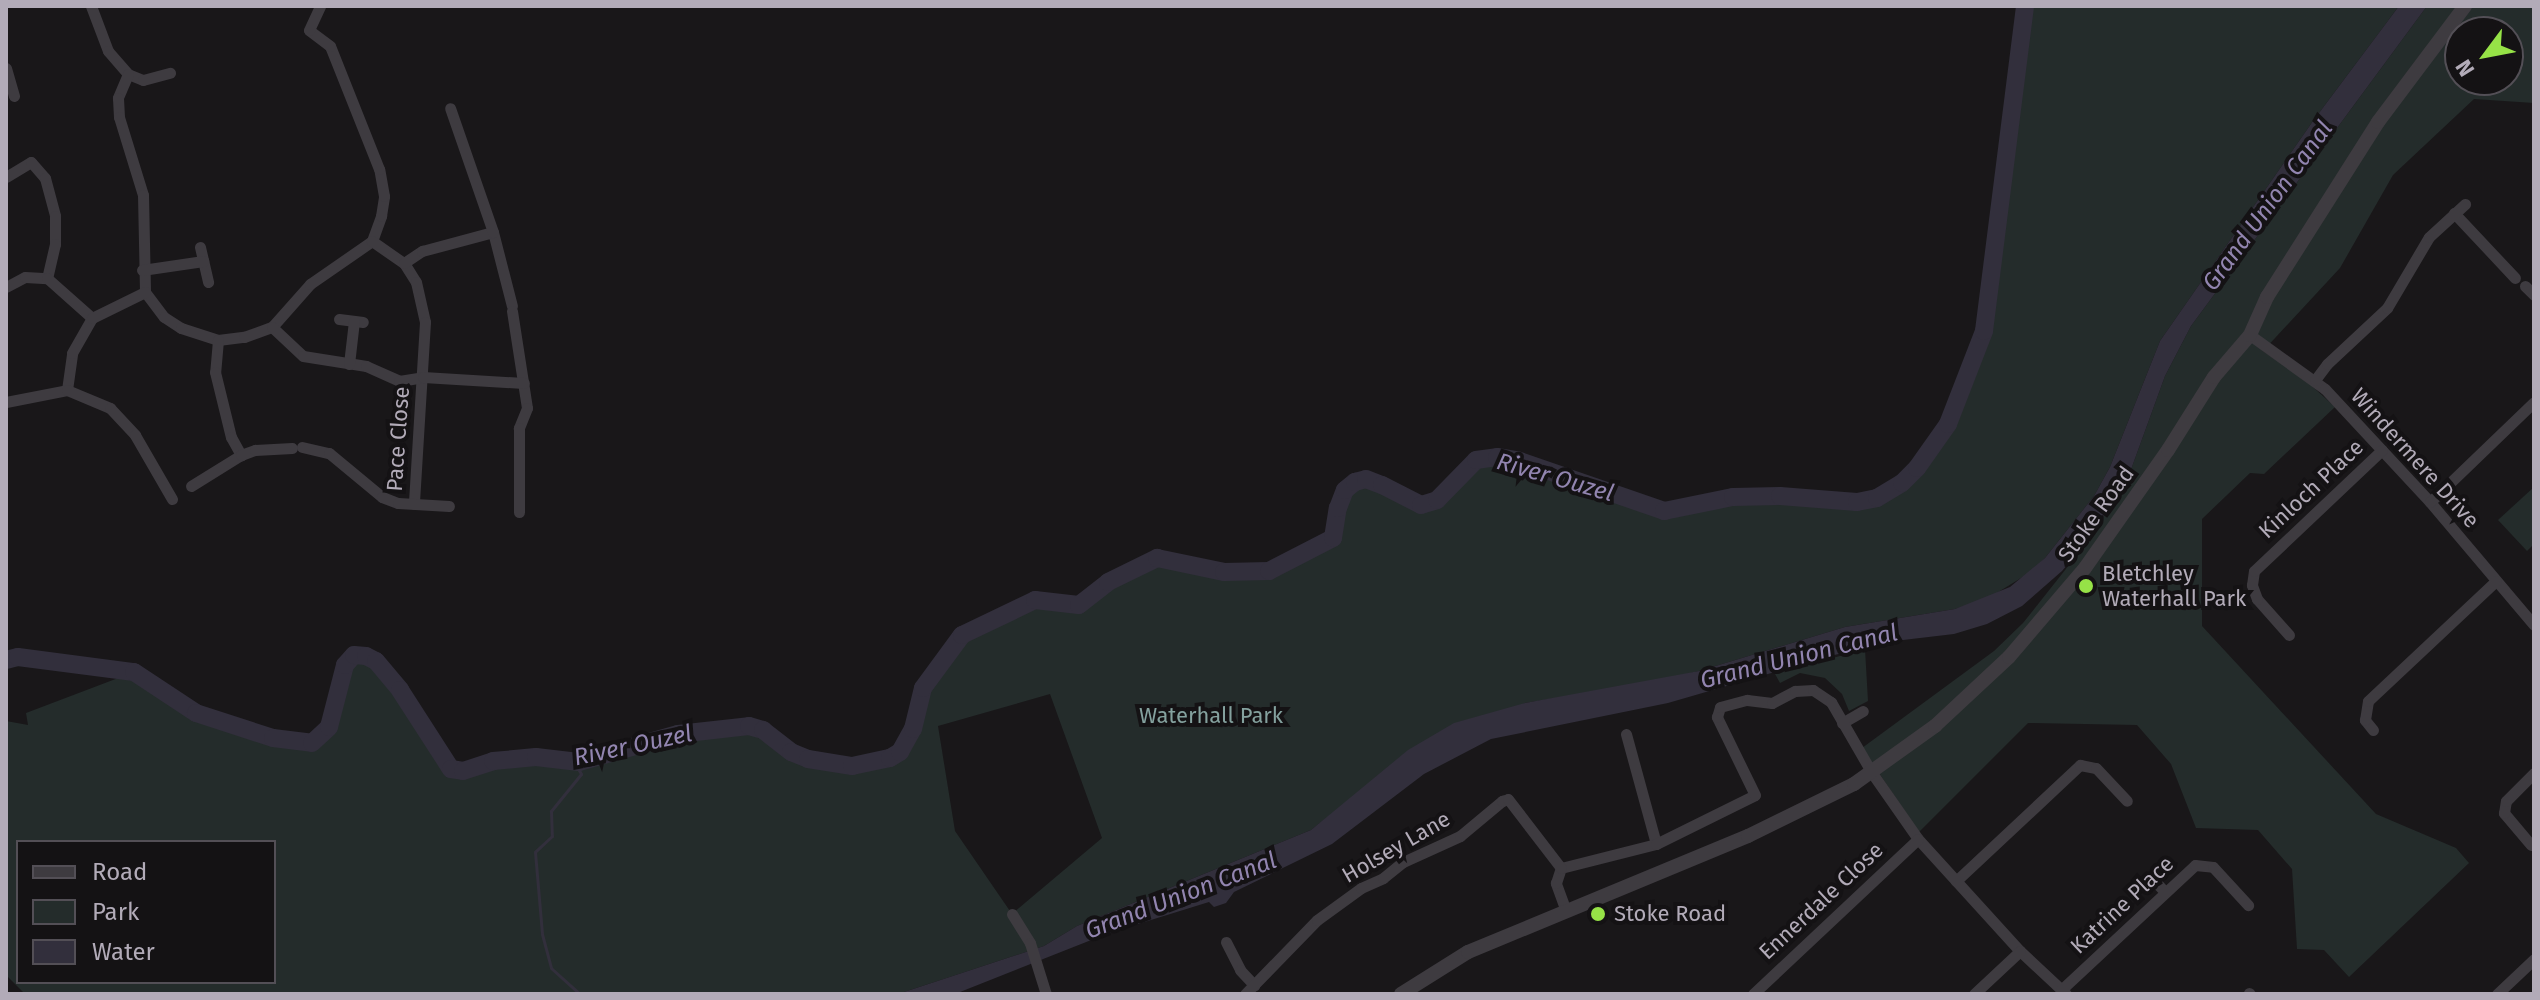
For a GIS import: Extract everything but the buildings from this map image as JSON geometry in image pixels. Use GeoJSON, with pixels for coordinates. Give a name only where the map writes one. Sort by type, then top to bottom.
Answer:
{"type":"FeatureCollection","features":[{"type":"Feature","properties":{"kind":"street"},"geometry":{"type":"LineString","coordinates":[[91,6],[108,51],[128,74],[143,80],[170,73]]}},
{"type":"Feature","properties":{"kind":"street"},"geometry":{"type":"LineString","coordinates":[[128,74],[118,98],[119,117],[143,195],[146,230],[142,270],[145,292],[164,317],[181,328],[218,340],[244,337],[272,327],[310,284],[372,241],[384,196],[379,169],[338,63],[330,46],[309,30],[320,6]]}},
{"type":"Feature","properties":{"kind":"street","name":"Stoke Road"},"geometry":{"type":"LineString","coordinates":[[1401,994],[1455,958],[1748,836],[1872,773],[1935,726],[2040,624],[2085,568],[2154,471],[2214,377],[2250,335],[2267,297],[2378,122],[2465,6]]}},
{"type":"Feature","properties":{"kind":"street"},"geometry":{"type":"LineString","coordinates":[[6,68],[14,96]]}},
{"type":"Feature","properties":{"kind":"street"},"geometry":{"type":"LineString","coordinates":[[450,108],[493,232],[512,309],[527,408],[519,428],[519,512]]}},
{"type":"Feature","properties":{"kind":"street"},"geometry":{"type":"LineString","coordinates":[[6,177],[31,162],[45,178],[55,216],[55,244],[47,278]]}},
{"type":"Feature","properties":{"kind":"street"},"geometry":{"type":"LineString","coordinates":[[2315,380],[2327,364],[2390,304],[2429,237],[2465,204]]}},
{"type":"Feature","properties":{"kind":"street"},"geometry":{"type":"LineString","coordinates":[[2454,213],[2534,295]]}},
{"type":"Feature","properties":{"kind":"street"},"geometry":{"type":"LineString","coordinates":[[372,241],[404,263],[422,251],[493,232]]}},
{"type":"Feature","properties":{"kind":"street"},"geometry":{"type":"LineString","coordinates":[[200,247],[208,282]]}},
{"type":"Feature","properties":{"kind":"street"},"geometry":{"type":"LineString","coordinates":[[142,270],[203,261]]}},
{"type":"Feature","properties":{"kind":"street","name":"Pace Close"},"geometry":{"type":"LineString","coordinates":[[404,263],[416,282],[425,322],[414,504]]}},
{"type":"Feature","properties":{"kind":"street"},"geometry":{"type":"LineString","coordinates":[[6,287],[25,277],[47,278],[92,318]]}},
{"type":"Feature","properties":{"kind":"street"},"geometry":{"type":"LineString","coordinates":[[67,390],[72,353],[92,318],[145,292]]}},
{"type":"Feature","properties":{"kind":"street"},"geometry":{"type":"LineString","coordinates":[[339,319],[359,321],[349,364]]}},
{"type":"Feature","properties":{"kind":"street"},"geometry":{"type":"LineString","coordinates":[[272,327],[303,356],[349,364],[399,381],[423,377],[524,383]]}},
{"type":"Feature","properties":{"kind":"street","name":"Windermere Drive"},"geometry":{"type":"LineString","coordinates":[[2250,335],[2315,380],[2430,502],[2534,625]]}},
{"type":"Feature","properties":{"kind":"street"},"geometry":{"type":"LineString","coordinates":[[191,486],[241,455],[231,437],[215,372],[218,340]]}},
{"type":"Feature","properties":{"kind":"street"},"geometry":{"type":"LineString","coordinates":[[6,402],[67,390],[110,408],[135,435],[172,499]]}},
{"type":"Feature","properties":{"kind":"street"},"geometry":{"type":"LineString","coordinates":[[2430,502],[2534,402]]}},
{"type":"Feature","properties":{"kind":"street","name":"Pace Close"},"geometry":{"type":"LineString","coordinates":[[241,455],[255,450],[297,448],[329,453],[382,497],[414,504],[449,506]]}},
{"type":"Feature","properties":{"kind":"street","name":"Kinloch Place"},"geometry":{"type":"LineString","coordinates":[[2289,635],[2257,599],[2252,585],[2254,571],[2382,450]]}},
{"type":"Feature","properties":{"kind":"street"},"geometry":{"type":"LineString","coordinates":[[2373,730],[2365,720],[2368,701],[2496,581]]}},
{"type":"Feature","properties":{"kind":"street"},"geometry":{"type":"LineString","coordinates":[[1566,911],[1556,883],[1561,868],[1656,844],[1755,795],[1717,717],[1720,707],[1747,700],[1772,703],[1795,691],[1813,690],[1831,702],[1872,773],[1918,839],[2020,951],[2064,992]]}},
{"type":"Feature","properties":{"kind":"street"},"geometry":{"type":"LineString","coordinates":[[1842,723],[1863,711]]}},
{"type":"Feature","properties":{"kind":"street"},"geometry":{"type":"LineString","coordinates":[[1626,734],[1656,844]]}},
{"type":"Feature","properties":{"kind":"street"},"geometry":{"type":"LineString","coordinates":[[1956,881],[2080,765],[2096,768],[2127,801]]}},
{"type":"Feature","properties":{"kind":"street"},"geometry":{"type":"LineString","coordinates":[[2531,845],[2504,813],[2506,801],[2534,773]]}},
{"type":"Feature","properties":{"kind":"street","name":"Holsey Lane"},"geometry":{"type":"LineString","coordinates":[[1249,990],[1317,920],[1403,862],[1460,836],[1502,801],[1508,799],[1561,868]]}},
{"type":"Feature","properties":{"kind":"street","name":"Ennerdale Close"},"geometry":{"type":"LineString","coordinates":[[1753,994],[1918,839]]}},
{"type":"Feature","properties":{"kind":"street","name":"Katrine Place"},"geometry":{"type":"LineString","coordinates":[[2064,992],[2195,865],[2213,867],[2248,905]]}},
{"type":"Feature","properties":{"kind":"street"},"geometry":{"type":"LineString","coordinates":[[2150,876],[2165,892]]}},
{"type":"Feature","properties":{"kind":"street"},"geometry":{"type":"LineString","coordinates":[[1012,914],[1030,943],[1046,994]]}},
{"type":"Feature","properties":{"kind":"street"},"geometry":{"type":"LineString","coordinates":[[1226,942],[1249,990]]}},
{"type":"Feature","properties":{"kind":"street"},"geometry":{"type":"LineString","coordinates":[[1974,994],[2020,951]]}},
{"type":"Feature","properties":{"kind":"street"},"geometry":{"type":"LineString","coordinates":[[2497,994],[2534,959]]}},
{"type":"Feature","properties":{"kind":"green space","name":"Waterhall Park"},"geometry":{"type":"Polygon","coordinates":[[[2025,6],[2399,6],[2313,121],[2160,341],[2110,467],[2094,496],[2045,558],[2029,573],[1987,599],[1955,609],[1845,627],[1699,671],[1643,684],[1525,703],[1347,802],[1311,830],[1077,926],[1044,946],[898,994],[25,994],[6,975],[6,721],[28,725],[26,713],[134,672],[196,713],[273,738],[312,743],[329,727],[345,665],[354,655],[366,656],[376,661],[400,690],[439,756],[451,769],[463,771],[493,761],[536,757],[580,762],[678,734],[749,726],[763,730],[791,752],[808,759],[852,766],[890,758],[900,751],[913,729],[923,688],[962,635],[1035,600],[1079,605],[1108,582],[1157,558],[1224,572],[1269,571],[1333,538],[1338,508],[1345,490],[1355,482],[1382,485],[1421,505],[1437,500],[1476,460],[1497,457],[1517,460],[1664,511],[1733,497],[1780,496],[1857,502],[1877,498],[1902,483],[1917,468],[1948,424],[1984,331],[2025,6]],[[1050,694],[938,726],[955,831],[1012,914],[1102,838],[1050,694]]]}},
{"type":"Feature","properties":{"kind":"green space"},"geometry":{"type":"Polygon","coordinates":[[[2427,6],[2534,6],[2534,103],[2474,99],[2393,175],[2340,268],[2263,351],[2303,378],[2335,407],[2264,474],[2250,473],[2202,519],[2202,626],[2376,814],[2456,848],[2469,863],[2349,977],[2324,950],[2297,949],[2292,869],[2258,830],[2196,828],[2171,764],[2137,725],[2028,723],[1919,832],[1862,748],[1994,651],[2023,623],[2092,536],[2129,475],[2165,376],[2191,326],[2427,6]]]}},
{"type":"Feature","properties":{"kind":"green space"},"geometry":{"type":"Polygon","coordinates":[[[2534,487],[2534,544],[2527,551],[2498,520],[2534,487]]]}},
{"type":"Feature","properties":{"kind":"green space"},"geometry":{"type":"Polygon","coordinates":[[[1865,649],[1868,701],[1849,711],[1842,694],[1825,678],[1800,673],[1780,683],[1775,674],[1865,649]]]}},
{"type":"Feature","properties":{"kind":"water","name":"Grand Union Canal"},"geometry":{"type":"Polygon","coordinates":[[[2399,6],[2427,6],[2191,326],[2165,376],[2129,475],[2092,536],[2062,571],[2022,606],[1987,624],[1954,634],[1903,640],[1834,655],[1668,703],[1491,739],[1424,774],[1332,844],[1234,892],[1226,903],[1214,907],[1209,902],[1109,933],[955,994],[898,994],[1044,946],[1077,926],[1311,830],[1408,750],[1454,723],[1525,703],[1699,671],[1845,627],[1955,609],[2010,587],[2045,558],[2094,496],[2110,467],[2160,341],[2313,121],[2399,6]]]}},
{"type":"Feature","properties":{"kind":"waterway","name":"River Ouzel"},"geometry":{"type":"LineString","coordinates":[[6,660],[18,657],[134,672],[196,713],[273,738],[312,743],[329,727],[345,665],[354,655],[366,656],[376,661],[400,690],[451,769],[463,771],[493,761],[536,757],[579,762],[678,734],[749,726],[763,730],[791,752],[808,759],[852,766],[890,758],[900,752],[913,729],[923,688],[962,635],[1035,600],[1079,605],[1108,582],[1157,558],[1224,572],[1269,571],[1333,538],[1338,508],[1345,490],[1355,482],[1366,479],[1421,505],[1437,500],[1476,460],[1497,457],[1517,460],[1664,511],[1733,497],[1780,496],[1857,502],[1877,498],[1902,483],[1917,468],[1948,424],[1984,331],[2025,6]]}},
{"type":"Feature","properties":{"kind":"waterway"},"geometry":{"type":"LineString","coordinates":[[573,760],[581,774],[551,811],[552,836],[535,852],[542,934],[551,968],[580,994]]}},
{"type":"Feature","properties":{"kind":"place","name":"Bletchley Waterhall Park"},"geometry":{"type":"Point","coordinates":[2086,586]}},
{"type":"Feature","properties":{"kind":"place","name":"Stoke Road"},"geometry":{"type":"Point","coordinates":[1598,914]}}]}
